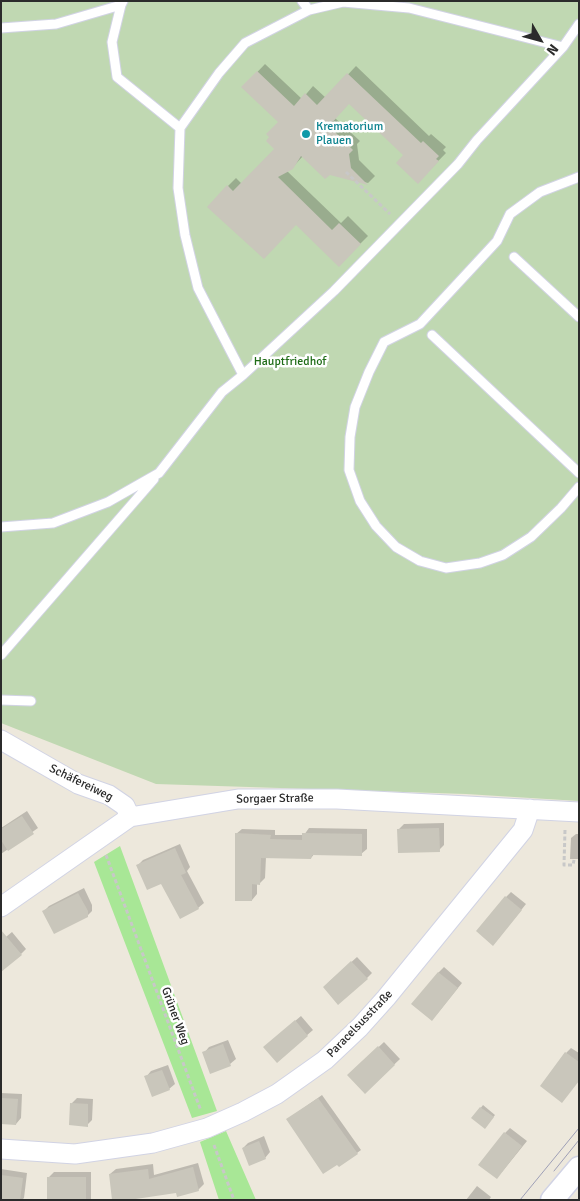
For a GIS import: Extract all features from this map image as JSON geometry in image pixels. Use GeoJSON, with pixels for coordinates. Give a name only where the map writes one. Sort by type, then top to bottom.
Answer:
{"type":"FeatureCollection","features":[{"type":"Feature","properties":{"kind":"street","name":"Schäfereiweg"},"geometry":{"type":"LineString","coordinates":[[1,740],[78,784],[109,795],[125,806],[130,816]]}},
{"type":"Feature","properties":{"kind":"street","name":"Sorgaer Straße"},"geometry":{"type":"LineString","coordinates":[[1,907],[130,816],[238,799],[337,799],[572,812]]}},
{"type":"Feature","properties":{"kind":"street","name":"Paracelsusstraße"},"geometry":{"type":"LineString","coordinates":[[1,1149],[75,1154],[153,1142],[207,1128],[277,1094],[325,1060],[360,1027],[523,830],[530,809]]}},
{"type":"Feature","properties":{"kind":"street"},"geometry":{"type":"LineString","coordinates":[[552,1200],[579,1168]]}},
{"type":"Feature","properties":{"kind":"lane"},"geometry":{"type":"LineString","coordinates":[[302,1],[309,10]]}},
{"type":"Feature","properties":{"kind":"lane"},"geometry":{"type":"LineString","coordinates":[[243,375],[198,288],[184,235],[178,188],[180,128],[219,73],[245,43],[309,10],[343,2],[409,8],[563,47]]}},
{"type":"Feature","properties":{"kind":"lane"},"geometry":{"type":"LineString","coordinates":[[122,3],[112,42],[117,78],[180,128]]}},
{"type":"Feature","properties":{"kind":"lane"},"geometry":{"type":"LineString","coordinates":[[1,28],[56,24],[122,3]]}},
{"type":"Feature","properties":{"kind":"lane"},"geometry":{"type":"LineString","coordinates":[[1,655],[160,473],[222,392],[334,291],[431,192],[563,47],[579,24]]}},
{"type":"Feature","properties":{"kind":"lane"},"geometry":{"type":"LineString","coordinates":[[579,177],[540,192],[510,214],[497,241],[420,324],[384,342],[355,406],[350,437],[349,470],[360,501],[376,526],[396,547],[420,561],[446,568],[480,563],[503,555],[531,537],[579,487]]}},
{"type":"Feature","properties":{"kind":"lane"},"geometry":{"type":"LineString","coordinates":[[514,257],[579,317]]}},
{"type":"Feature","properties":{"kind":"lane"},"geometry":{"type":"LineString","coordinates":[[432,335],[579,474]]}},
{"type":"Feature","properties":{"kind":"lane"},"geometry":{"type":"LineString","coordinates":[[1,527],[53,523],[108,502],[160,473]]}},
{"type":"Feature","properties":{"kind":"lane"},"geometry":{"type":"LineString","coordinates":[[1,700],[31,701]]}},
{"type":"Feature","properties":{"kind":"path"},"geometry":{"type":"LineString","coordinates":[[346,172],[390,214]]}},
{"type":"Feature","properties":{"kind":"path"},"geometry":{"type":"LineString","coordinates":[[572,812],[564,865],[573,865],[574,860]]}},
{"type":"Feature","properties":{"kind":"path","name":"Grüner Weg"},"geometry":{"type":"LineString","coordinates":[[100,838],[234,1200]]}},
{"type":"Feature","properties":{"kind":"green space","name":"Hauptfriedhof"},"geometry":{"type":"Polygon","coordinates":[[[1,1],[579,1],[579,801],[466,794],[156,784],[1,723],[1,1]]]}},
{"type":"Feature","properties":{"kind":"green space"},"geometry":{"type":"Polygon","coordinates":[[[120,846],[217,1111],[192,1118],[94,862],[120,846]]]}},
{"type":"Feature","properties":{"kind":"green space"},"geometry":{"type":"Polygon","coordinates":[[[226,1131],[256,1200],[219,1200],[200,1142],[226,1131]]]}},
{"type":"Feature","properties":{"kind":"building"},"geometry":{"type":"Polygon","coordinates":[[[257,71],[294,106],[305,93],[317,105],[347,73],[421,143],[423,141],[439,156],[436,159],[439,161],[418,184],[396,163],[403,155],[349,104],[329,126],[353,150],[349,154],[351,168],[368,185],[330,175],[325,179],[301,156],[293,169],[278,177],[332,230],[339,223],[361,244],[339,267],[296,225],[264,259],[207,207],[227,185],[233,191],[274,149],[266,141],[269,137],[266,134],[278,122],[241,87],[257,71]]]}},
{"type":"Feature","properties":{"kind":"building"},"geometry":{"type":"Polygon","coordinates":[[[22,816],[34,834],[8,851],[1,840],[1,829],[22,816]]]}},
{"type":"Feature","properties":{"kind":"building"},"geometry":{"type":"Polygon","coordinates":[[[439,828],[440,852],[398,853],[397,829],[439,828]]]}},
{"type":"Feature","properties":{"kind":"building"},"geometry":{"type":"Polygon","coordinates":[[[235,833],[271,835],[270,839],[302,840],[302,833],[362,834],[362,856],[312,855],[311,859],[261,858],[260,885],[252,884],[252,901],[235,901],[235,833]]]}},
{"type":"Feature","properties":{"kind":"building"},"geometry":{"type":"Polygon","coordinates":[[[175,848],[186,873],[181,875],[199,909],[180,919],[161,884],[147,890],[136,865],[175,848]]]}},
{"type":"Feature","properties":{"kind":"building"},"geometry":{"type":"Polygon","coordinates":[[[78,893],[88,911],[88,917],[54,934],[42,911],[78,893]]]}},
{"type":"Feature","properties":{"kind":"building"},"geometry":{"type":"Polygon","coordinates":[[[505,896],[522,910],[493,946],[476,931],[505,896]]]}},
{"type":"Feature","properties":{"kind":"building"},"geometry":{"type":"Polygon","coordinates":[[[1,930],[22,955],[1,972],[1,930]]]}},
{"type":"Feature","properties":{"kind":"building"},"geometry":{"type":"Polygon","coordinates":[[[351,961],[368,979],[338,1005],[323,987],[351,961]]]}},
{"type":"Feature","properties":{"kind":"building"},"geometry":{"type":"Polygon","coordinates":[[[438,972],[458,988],[432,1021],[411,1004],[438,972]]]}},
{"type":"Feature","properties":{"kind":"building"},"geometry":{"type":"Polygon","coordinates":[[[295,1020],[308,1036],[277,1063],[263,1047],[295,1020]]]}},
{"type":"Feature","properties":{"kind":"building"},"geometry":{"type":"Polygon","coordinates":[[[223,1044],[231,1066],[210,1074],[202,1052],[223,1044]]]}},
{"type":"Feature","properties":{"kind":"building"},"geometry":{"type":"Polygon","coordinates":[[[378,1046],[395,1065],[365,1094],[347,1075],[378,1046]]]}},
{"type":"Feature","properties":{"kind":"building"},"geometry":{"type":"Polygon","coordinates":[[[565,1052],[579,1062],[579,1081],[562,1103],[540,1086],[565,1052]]]}},
{"type":"Feature","properties":{"kind":"building"},"geometry":{"type":"Polygon","coordinates":[[[162,1070],[170,1090],[152,1097],[144,1076],[162,1070]]]}},
{"type":"Feature","properties":{"kind":"building"},"geometry":{"type":"Polygon","coordinates":[[[1,1098],[18,1099],[16,1125],[1,1124],[1,1098]]]}},
{"type":"Feature","properties":{"kind":"building"},"geometry":{"type":"Polygon","coordinates":[[[318,1098],[358,1154],[339,1167],[337,1165],[323,1174],[286,1119],[318,1098]]]}},
{"type":"Feature","properties":{"kind":"building"},"geometry":{"type":"Polygon","coordinates":[[[70,1103],[88,1104],[88,1127],[69,1125],[70,1103]]]}},
{"type":"Feature","properties":{"kind":"building"},"geometry":{"type":"Polygon","coordinates":[[[480,1107],[494,1117],[485,1129],[471,1118],[480,1107]]]}},
{"type":"Feature","properties":{"kind":"building"},"geometry":{"type":"Polygon","coordinates":[[[504,1132],[522,1146],[497,1179],[478,1165],[504,1132]]]}},
{"type":"Feature","properties":{"kind":"building"},"geometry":{"type":"Polygon","coordinates":[[[259,1141],[266,1159],[249,1166],[242,1148],[259,1141]]]}},
{"type":"Feature","properties":{"kind":"building"},"geometry":{"type":"Polygon","coordinates":[[[193,1167],[199,1191],[177,1197],[176,1193],[129,1200],[112,1200],[109,1174],[148,1169],[149,1179],[193,1167]]]}},
{"type":"Feature","properties":{"kind":"building"},"geometry":{"type":"Polygon","coordinates":[[[1,1175],[23,1178],[20,1200],[1,1200],[1,1175]]]}},
{"type":"Feature","properties":{"kind":"building"},"geometry":{"type":"Polygon","coordinates":[[[47,1177],[86,1177],[86,1200],[47,1200],[47,1177]]]}},
{"type":"Feature","properties":{"kind":"tram line"},"geometry":{"type":"LineString","coordinates":[[520,1200],[579,1128]]}},
{"type":"Feature","properties":{"kind":"tram line"},"geometry":{"type":"LineString","coordinates":[[554,1171],[579,1140]]}},
{"type":"Feature","properties":{"kind":"place","name":"Krematorium Plauen"},"geometry":{"type":"Point","coordinates":[306,134]}}]}
